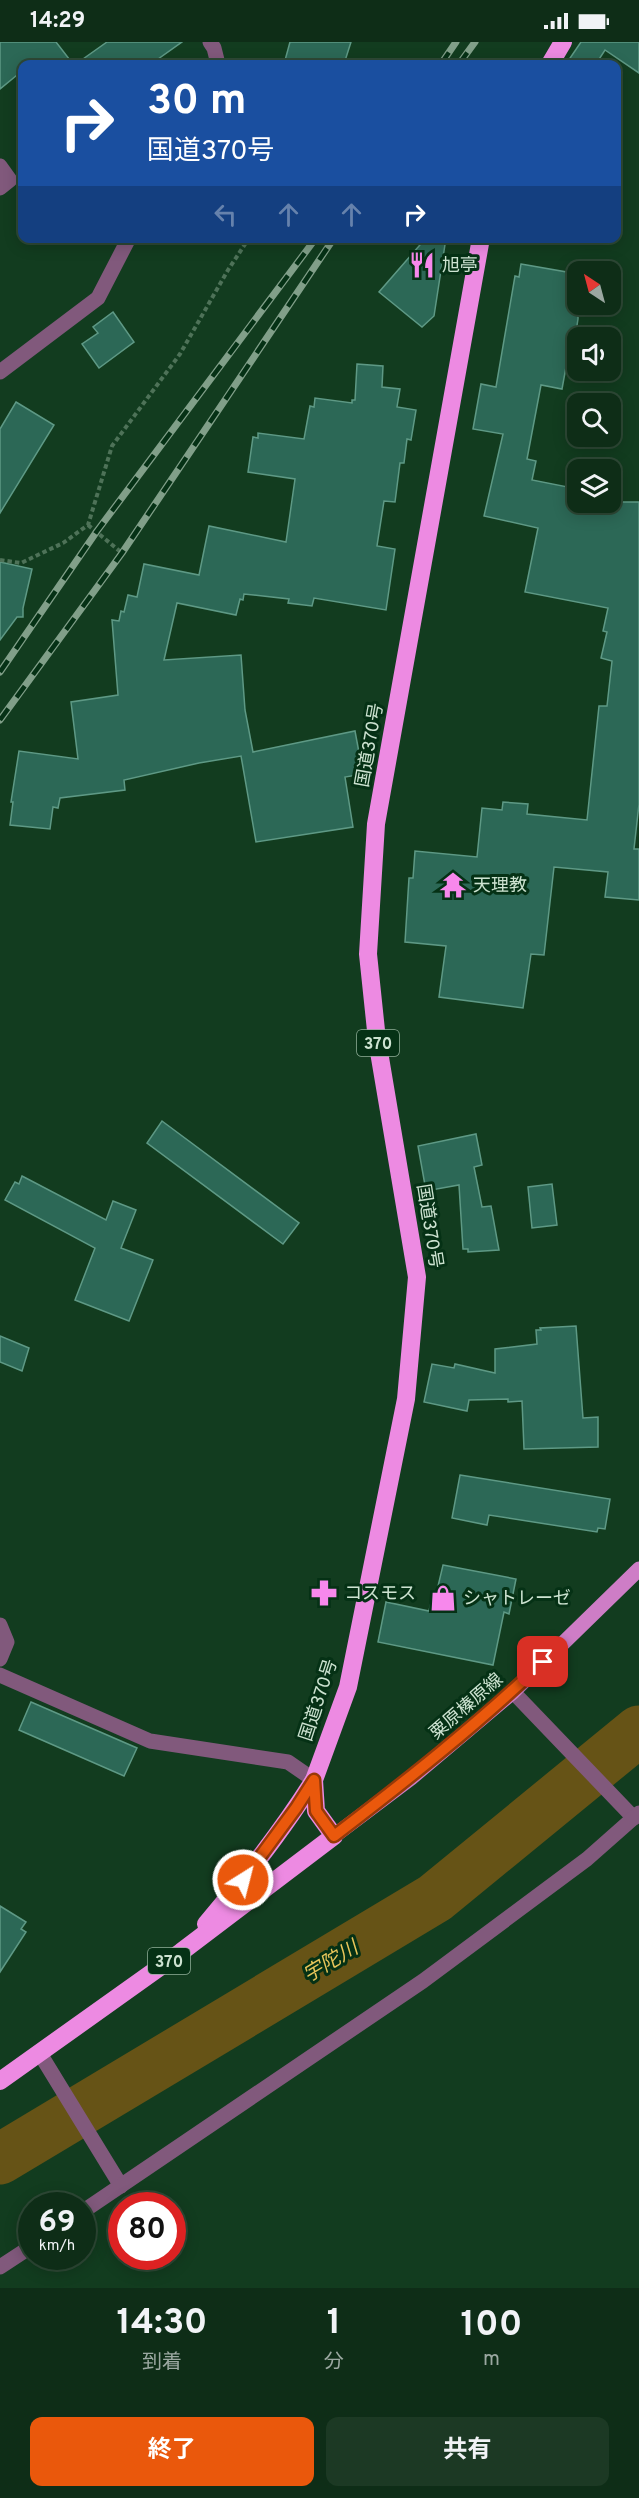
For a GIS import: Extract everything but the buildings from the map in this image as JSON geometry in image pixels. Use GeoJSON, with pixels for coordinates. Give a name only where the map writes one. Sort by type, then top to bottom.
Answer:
{"type":"FeatureCollection","features":[{"type":"Feature","properties":{"kind":"highway"},"geometry":{"type":"LineString","coordinates":[[552,60],[563,42]]}},
{"type":"Feature","properties":{"kind":"highway","name":"国道370号"},"geometry":{"type":"LineString","coordinates":[[334,1836],[316,1811],[314,1780],[348,1687],[406,1399],[417,1277],[377,1040],[368,954],[376,824],[480,243]]}},
{"type":"Feature","properties":{"kind":"highway"},"geometry":{"type":"LineString","coordinates":[[181,1952],[243,1880],[314,1780]]}},
{"type":"Feature","properties":{"kind":"highway","name":"370"},"geometry":{"type":"LineString","coordinates":[[0,2081],[181,1952],[334,1836]]}},
{"type":"Feature","properties":{"kind":"main road","name":"粟原榛原線"},"geometry":{"type":"LineString","coordinates":[[334,1836],[411,1778],[513,1692],[639,1569]]}},
{"type":"Feature","properties":{"kind":"street"},"geometry":{"type":"LineString","coordinates":[[210,42],[217,60]]}},
{"type":"Feature","properties":{"kind":"street"},"geometry":{"type":"LineString","coordinates":[[0,166],[10,180],[0,188]]}},
{"type":"Feature","properties":{"kind":"street"},"geometry":{"type":"LineString","coordinates":[[0,372],[98,298],[126,243]]}},
{"type":"Feature","properties":{"kind":"street"},"geometry":{"type":"LineString","coordinates":[[0,1626],[7,1642],[0,1659]]}},
{"type":"Feature","properties":{"kind":"street"},"geometry":{"type":"LineString","coordinates":[[0,1675],[150,1741],[288,1762],[314,1780]]}},
{"type":"Feature","properties":{"kind":"street"},"geometry":{"type":"LineString","coordinates":[[96,2201],[119,2182],[423,1981],[587,1859],[633,1814],[513,1692]]}},
{"type":"Feature","properties":{"kind":"street"},"geometry":{"type":"LineString","coordinates":[[39,2052],[119,2182]]}},
{"type":"Feature","properties":{"kind":"street"},"geometry":{"type":"LineString","coordinates":[[0,2267],[18,2255]]}},
{"type":"Feature","properties":{"kind":"path"},"geometry":{"type":"LineString","coordinates":[[0,560],[21,563],[63,543],[88,525],[112,446],[180,354],[246,243]]}},
{"type":"Feature","properties":{"kind":"path"},"geometry":{"type":"LineString","coordinates":[[88,525],[122,553]]}},
{"type":"Feature","properties":{"kind":"waterway","name":"宇陀川"},"geometry":{"type":"LineString","coordinates":[[0,2159],[435,1898],[639,1731]]}},
{"type":"Feature","properties":{"kind":"railway"},"geometry":{"type":"LineString","coordinates":[[444,60],[456,42]]}},
{"type":"Feature","properties":{"kind":"railway"},"geometry":{"type":"LineString","coordinates":[[462,60],[475,42]]}},
{"type":"Feature","properties":{"kind":"railway"},"geometry":{"type":"LineString","coordinates":[[0,672],[97,531],[312,243]]}},
{"type":"Feature","properties":{"kind":"railway"},"geometry":{"type":"LineString","coordinates":[[0,720],[122,553],[331,243]]}},
{"type":"Feature","properties":{"kind":"place","name":"旭亭"},"geometry":{"type":"Point","coordinates":[422,265]}},
{"type":"Feature","properties":{"kind":"place","name":"天理教"},"geometry":{"type":"Point","coordinates":[453,885]}},
{"type":"Feature","properties":{"kind":"place","name":"コスモス"},"geometry":{"type":"Point","coordinates":[324,1593]}},
{"type":"Feature","properties":{"kind":"place","name":"シャトレーゼ"},"geometry":{"type":"Point","coordinates":[443,1598]}},
{"type":"Feature","properties":{"kind":"route"},"geometry":{"type":"LineString","coordinates":[[243,1880],[314,1780],[316,1811],[334,1836],[411,1778],[513,1692],[543,1662]]}}]}
